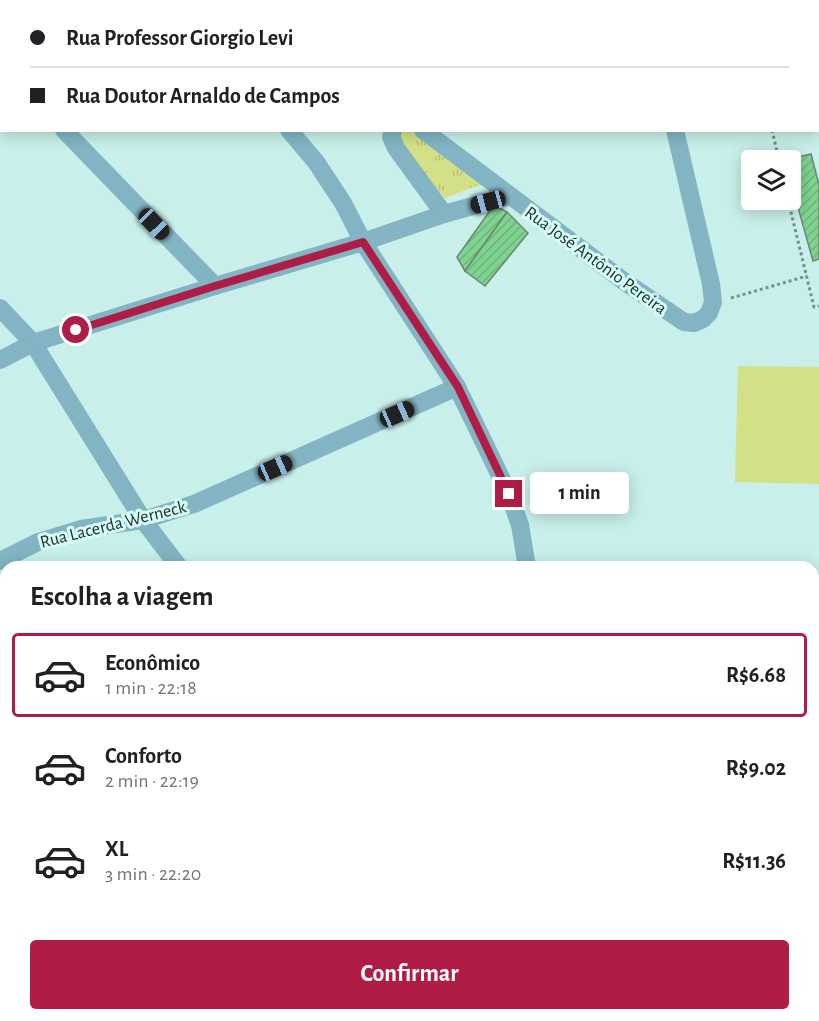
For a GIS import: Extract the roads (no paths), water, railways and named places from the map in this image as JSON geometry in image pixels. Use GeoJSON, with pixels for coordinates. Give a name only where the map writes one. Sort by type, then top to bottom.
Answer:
{"type":"FeatureCollection","features":[{"type":"Feature","properties":{"kind":"street"},"geometry":{"type":"LineString","coordinates":[[66,132],[215,286]]}},
{"type":"Feature","properties":{"kind":"street"},"geometry":{"type":"LineString","coordinates":[[292,132],[316,162],[343,202],[363,242],[458,387],[509,494],[520,525],[526,561]]}},
{"type":"Feature","properties":{"kind":"street"},"geometry":{"type":"LineString","coordinates":[[393,132],[396,148],[444,214]]}},
{"type":"Feature","properties":{"kind":"street","name":"Rua José Antônio Pereira"},"geometry":{"type":"LineString","coordinates":[[426,132],[625,282],[673,316],[684,322],[694,323],[709,313],[713,302],[711,284],[675,132]]}},
{"type":"Feature","properties":{"kind":"street"},"geometry":{"type":"LineString","coordinates":[[0,360],[33,343],[363,242],[444,214],[509,196]]}},
{"type":"Feature","properties":{"kind":"street"},"geometry":{"type":"LineString","coordinates":[[0,308],[33,343],[142,520],[174,561]]}},
{"type":"Feature","properties":{"kind":"street","name":"Rua Lacerda Werneck"},"geometry":{"type":"LineString","coordinates":[[0,561],[38,542],[81,529],[142,520],[194,504],[458,387]]}}]}
